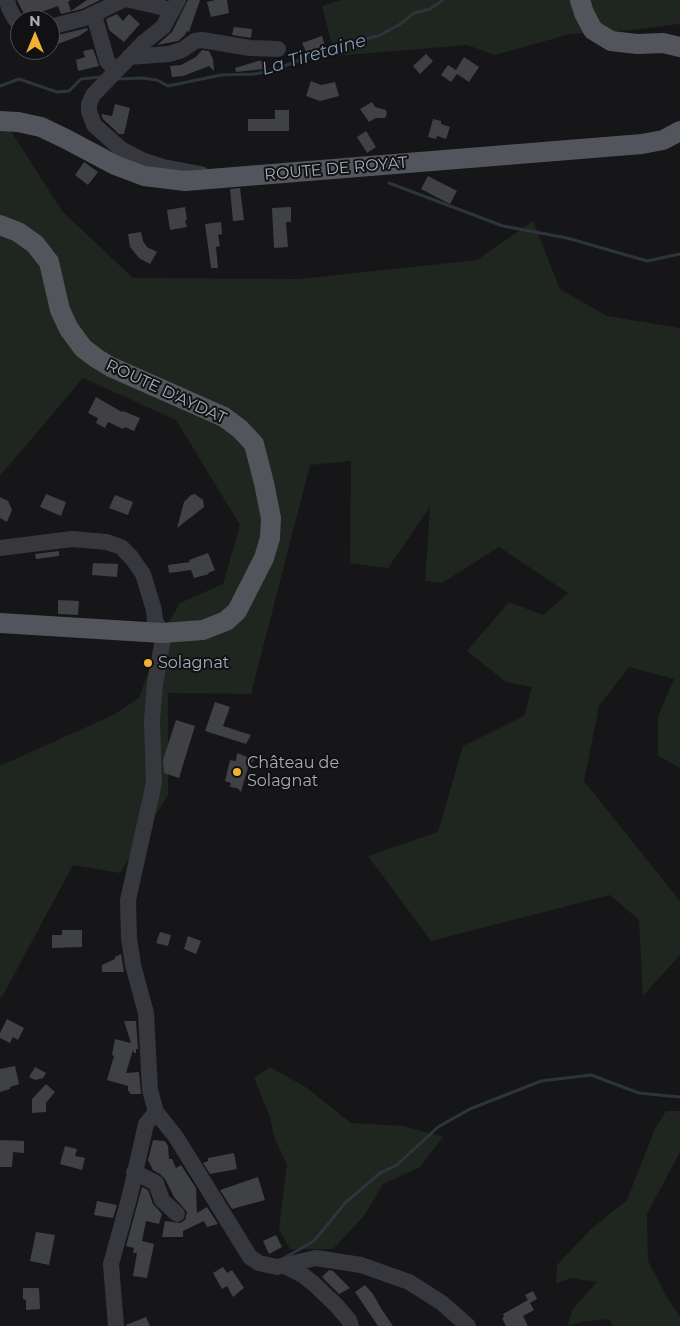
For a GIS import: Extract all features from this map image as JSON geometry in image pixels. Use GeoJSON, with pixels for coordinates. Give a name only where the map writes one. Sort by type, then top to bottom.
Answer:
{"type":"FeatureCollection","features":[{"type":"Feature","properties":{"kind":"main road"},"geometry":{"type":"LineString","coordinates":[[580,0],[593,30],[611,41],[637,44],[663,43],[680,47]]}},
{"type":"Feature","properties":{"kind":"main road","name":"ROUTE DE ROYAT"},"geometry":{"type":"LineString","coordinates":[[0,121],[18,122],[41,127],[115,165],[144,176],[203,181],[642,144],[662,140],[680,131]]}},
{"type":"Feature","properties":{"kind":"main road","name":"ROUTE D'AYDAT"},"geometry":{"type":"LineString","coordinates":[[0,225],[18,232],[35,244],[46,257],[49,262],[60,310],[69,329],[83,348],[111,367],[224,417],[240,429],[254,444],[271,518],[270,538],[264,558],[237,611],[226,621],[203,630],[162,633],[0,623]]}},
{"type":"Feature","properties":{"kind":"street"},"geometry":{"type":"LineString","coordinates":[[60,24],[94,14],[123,0]]}},
{"type":"Feature","properties":{"kind":"street"},"geometry":{"type":"LineString","coordinates":[[130,0],[162,7],[174,6]]}},
{"type":"Feature","properties":{"kind":"street"},"geometry":{"type":"LineString","coordinates":[[174,6],[163,27],[143,43],[93,95],[89,104],[89,111],[94,125],[121,149],[144,161],[163,167],[201,174],[203,181]]}},
{"type":"Feature","properties":{"kind":"street"},"geometry":{"type":"LineString","coordinates":[[94,14],[107,61],[116,71]]}},
{"type":"Feature","properties":{"kind":"street"},"geometry":{"type":"LineString","coordinates":[[129,57],[169,54],[182,50],[195,41],[202,40],[250,48],[278,49]]}},
{"type":"Feature","properties":{"kind":"street"},"geometry":{"type":"LineString","coordinates":[[0,548],[72,539],[107,542],[121,547],[131,556],[143,574],[154,610],[155,621],[162,633],[163,639],[155,684],[152,721],[154,783],[128,900],[129,938],[133,965],[146,1013],[150,1090],[156,1112],[176,1137],[250,1257],[259,1263],[277,1267],[316,1258],[361,1265],[409,1282],[442,1303],[468,1326]]}},
{"type":"Feature","properties":{"kind":"street"},"geometry":{"type":"LineString","coordinates":[[116,1326],[112,1264],[146,1124],[156,1112]]}},
{"type":"Feature","properties":{"kind":"street"},"geometry":{"type":"LineString","coordinates":[[134,1172],[156,1183],[162,1200],[177,1214]]}},
{"type":"Feature","properties":{"kind":"street"},"geometry":{"type":"LineString","coordinates":[[285,1266],[314,1284],[336,1305],[349,1320],[351,1326]]}},
{"type":"Feature","properties":{"kind":"shaded area"},"geometry":{"type":"Polygon","coordinates":[[[341,0],[680,0],[680,25],[570,34],[495,55],[467,45],[335,56],[322,6],[341,0]]]}},
{"type":"Feature","properties":{"kind":"shaded area"},"geometry":{"type":"Polygon","coordinates":[[[0,114],[62,211],[133,278],[300,279],[477,260],[533,221],[560,289],[607,316],[680,328],[680,768],[658,756],[658,716],[674,679],[629,667],[599,706],[584,781],[680,901],[680,955],[643,996],[639,920],[610,895],[431,941],[368,856],[438,832],[463,746],[524,716],[532,687],[506,682],[467,651],[509,602],[543,615],[568,593],[499,547],[442,583],[425,581],[430,507],[388,568],[350,563],[351,461],[310,465],[251,694],[168,693],[168,795],[120,873],[73,865],[2,997],[0,996],[0,766],[113,715],[139,698],[162,633],[180,603],[223,584],[240,525],[176,420],[83,378],[0,476],[0,114]]]}},
{"type":"Feature","properties":{"kind":"shaded area"},"geometry":{"type":"Polygon","coordinates":[[[270,1067],[307,1088],[351,1123],[404,1126],[443,1137],[420,1167],[383,1184],[364,1216],[333,1249],[290,1249],[279,1229],[287,1164],[274,1137],[270,1117],[254,1078],[270,1067]]]}},
{"type":"Feature","properties":{"kind":"shaded area"},"geometry":{"type":"Polygon","coordinates":[[[666,1111],[680,1111],[680,1152],[647,1214],[648,1261],[680,1317],[680,1326],[613,1326],[609,1319],[567,1326],[573,1309],[597,1282],[570,1278],[556,1284],[557,1265],[591,1229],[627,1200],[655,1129],[666,1111]]]}},
{"type":"Feature","properties":{"kind":"building"},"geometry":{"type":"Polygon","coordinates":[[[17,0],[71,0],[68,2],[71,11],[87,0],[100,0],[82,9],[61,14],[58,6],[47,10],[22,10],[17,0]]]}},
{"type":"Feature","properties":{"kind":"building"},"geometry":{"type":"Polygon","coordinates":[[[188,0],[200,0],[189,32],[187,31],[178,41],[157,45],[172,32],[188,0]]]}},
{"type":"Feature","properties":{"kind":"building"},"geometry":{"type":"Polygon","coordinates":[[[227,0],[229,13],[211,17],[207,2],[227,0]]]}},
{"type":"Feature","properties":{"kind":"building"},"geometry":{"type":"Polygon","coordinates":[[[117,14],[123,21],[129,14],[140,24],[124,42],[109,30],[106,19],[117,14]]]}},
{"type":"Feature","properties":{"kind":"building"},"geometry":{"type":"Polygon","coordinates":[[[234,27],[252,29],[251,38],[232,35],[234,27]]]}},
{"type":"Feature","properties":{"kind":"building"},"geometry":{"type":"Polygon","coordinates":[[[87,28],[88,30],[79,36],[60,43],[60,35],[87,28]]]}},
{"type":"Feature","properties":{"kind":"building"},"geometry":{"type":"Polygon","coordinates":[[[322,36],[325,46],[306,52],[302,43],[322,36]]]}},
{"type":"Feature","properties":{"kind":"building"},"geometry":{"type":"Polygon","coordinates":[[[93,49],[99,66],[78,71],[76,60],[85,57],[83,51],[93,49]]]}},
{"type":"Feature","properties":{"kind":"building"},"geometry":{"type":"Polygon","coordinates":[[[202,50],[209,51],[213,59],[214,71],[209,66],[183,76],[172,77],[170,66],[181,65],[196,57],[202,50]]]}},
{"type":"Feature","properties":{"kind":"building"},"geometry":{"type":"Polygon","coordinates":[[[426,54],[433,61],[420,74],[413,66],[426,54]]]}},
{"type":"Feature","properties":{"kind":"building"},"geometry":{"type":"Polygon","coordinates":[[[464,57],[479,67],[469,82],[457,74],[451,82],[441,75],[448,65],[456,70],[464,57]]]}},
{"type":"Feature","properties":{"kind":"building"},"geometry":{"type":"Polygon","coordinates":[[[263,61],[264,69],[236,72],[235,68],[263,61]]]}},
{"type":"Feature","properties":{"kind":"building"},"geometry":{"type":"Polygon","coordinates":[[[311,81],[321,85],[335,82],[339,96],[320,101],[306,96],[311,81]]]}},
{"type":"Feature","properties":{"kind":"building"},"geometry":{"type":"Polygon","coordinates":[[[372,102],[375,107],[386,110],[385,118],[376,118],[369,122],[360,109],[372,102]]]}},
{"type":"Feature","properties":{"kind":"building"},"geometry":{"type":"Polygon","coordinates":[[[115,104],[130,108],[124,134],[119,134],[103,119],[101,114],[112,116],[115,104]]]}},
{"type":"Feature","properties":{"kind":"building"},"geometry":{"type":"Polygon","coordinates":[[[275,110],[289,110],[289,131],[248,131],[248,119],[275,119],[275,110]]]}},
{"type":"Feature","properties":{"kind":"building"},"geometry":{"type":"Polygon","coordinates":[[[433,119],[441,121],[441,124],[450,127],[446,139],[437,136],[436,139],[428,137],[433,119]]]}},
{"type":"Feature","properties":{"kind":"building"},"geometry":{"type":"Polygon","coordinates":[[[366,131],[376,147],[367,153],[357,137],[366,131]]]}},
{"type":"Feature","properties":{"kind":"building"},"geometry":{"type":"Polygon","coordinates":[[[84,162],[98,172],[88,185],[75,175],[84,162]]]}},
{"type":"Feature","properties":{"kind":"building"},"geometry":{"type":"Polygon","coordinates":[[[428,176],[457,191],[450,204],[421,189],[428,176]]]}},
{"type":"Feature","properties":{"kind":"building"},"geometry":{"type":"Polygon","coordinates":[[[240,188],[244,220],[233,221],[230,189],[240,188]]]}},
{"type":"Feature","properties":{"kind":"building"},"geometry":{"type":"Polygon","coordinates":[[[185,207],[187,227],[170,230],[167,210],[185,207]]]}},
{"type":"Feature","properties":{"kind":"building"},"geometry":{"type":"Polygon","coordinates":[[[291,207],[291,222],[286,222],[288,247],[274,248],[272,208],[291,207]]]}},
{"type":"Feature","properties":{"kind":"building"},"geometry":{"type":"Polygon","coordinates":[[[221,222],[222,234],[218,235],[220,246],[216,247],[218,268],[211,268],[205,224],[221,222]]]}},
{"type":"Feature","properties":{"kind":"building"},"geometry":{"type":"Polygon","coordinates":[[[141,232],[147,247],[157,252],[150,264],[139,258],[130,247],[128,234],[141,232]]]}},
{"type":"Feature","properties":{"kind":"building"},"geometry":{"type":"Polygon","coordinates":[[[96,397],[122,412],[140,418],[134,431],[125,427],[123,429],[108,422],[105,428],[96,423],[98,418],[88,413],[96,397]]]}},
{"type":"Feature","properties":{"kind":"building"},"geometry":{"type":"Polygon","coordinates":[[[46,494],[66,502],[61,516],[40,507],[46,494]]]}},
{"type":"Feature","properties":{"kind":"building"},"geometry":{"type":"Polygon","coordinates":[[[195,494],[203,500],[204,507],[177,528],[184,502],[191,495],[195,494]]]}},
{"type":"Feature","properties":{"kind":"building"},"geometry":{"type":"Polygon","coordinates":[[[115,495],[133,502],[128,515],[109,508],[115,495]]]}},
{"type":"Feature","properties":{"kind":"building"},"geometry":{"type":"Polygon","coordinates":[[[0,497],[8,501],[12,510],[7,522],[0,518],[0,497]]]}},
{"type":"Feature","properties":{"kind":"building"},"geometry":{"type":"Polygon","coordinates":[[[59,551],[59,556],[36,559],[35,554],[59,551]]]}},
{"type":"Feature","properties":{"kind":"building"},"geometry":{"type":"Polygon","coordinates":[[[208,553],[215,570],[209,574],[194,578],[191,570],[169,573],[168,565],[190,562],[189,560],[208,553]]]}},
{"type":"Feature","properties":{"kind":"building"},"geometry":{"type":"Polygon","coordinates":[[[93,563],[118,564],[117,577],[92,575],[93,563]]]}},
{"type":"Feature","properties":{"kind":"building"},"geometry":{"type":"Polygon","coordinates":[[[58,600],[79,601],[78,615],[58,614],[58,600]]]}},
{"type":"Feature","properties":{"kind":"building"},"geometry":{"type":"Polygon","coordinates":[[[215,702],[230,707],[223,726],[251,735],[246,744],[205,731],[215,702]]]}},
{"type":"Feature","properties":{"kind":"building"},"geometry":{"type":"Polygon","coordinates":[[[176,720],[195,726],[179,778],[164,773],[163,760],[176,720]]]}},
{"type":"Feature","properties":{"kind":"building","name":"Château de Solagnat"},"geometry":{"type":"Polygon","coordinates":[[[237,753],[255,760],[249,764],[241,792],[237,788],[230,787],[231,783],[225,781],[230,760],[236,761],[237,753]]]}},
{"type":"Feature","properties":{"kind":"building"},"geometry":{"type":"Polygon","coordinates":[[[62,930],[82,930],[82,947],[52,948],[52,935],[62,935],[62,930]]]}},
{"type":"Feature","properties":{"kind":"building"},"geometry":{"type":"Polygon","coordinates":[[[160,932],[171,935],[168,946],[156,943],[160,932]]]}},
{"type":"Feature","properties":{"kind":"building"},"geometry":{"type":"Polygon","coordinates":[[[188,936],[201,941],[196,954],[184,949],[188,936]]]}},
{"type":"Feature","properties":{"kind":"building"},"geometry":{"type":"Polygon","coordinates":[[[121,954],[124,972],[102,972],[102,965],[121,954]]]}},
{"type":"Feature","properties":{"kind":"building"},"geometry":{"type":"Polygon","coordinates":[[[7,1019],[24,1028],[18,1040],[13,1037],[10,1043],[0,1038],[0,1033],[7,1019]]]}},
{"type":"Feature","properties":{"kind":"building"},"geometry":{"type":"Polygon","coordinates":[[[124,1021],[136,1021],[138,1049],[136,1049],[136,1053],[133,1050],[126,1073],[139,1072],[141,1094],[130,1094],[128,1086],[107,1080],[114,1056],[112,1055],[115,1039],[131,1043],[124,1021]]]}},
{"type":"Feature","properties":{"kind":"building"},"geometry":{"type":"Polygon","coordinates":[[[15,1066],[19,1084],[0,1092],[0,1069],[15,1066]]]}},
{"type":"Feature","properties":{"kind":"building"},"geometry":{"type":"Polygon","coordinates":[[[35,1067],[46,1073],[43,1078],[35,1080],[29,1077],[35,1067]]]}},
{"type":"Feature","properties":{"kind":"building"},"geometry":{"type":"Polygon","coordinates":[[[46,1084],[55,1092],[46,1103],[46,1112],[32,1113],[32,1099],[46,1084]]]}},
{"type":"Feature","properties":{"kind":"building"},"geometry":{"type":"Polygon","coordinates":[[[0,1140],[24,1141],[24,1153],[13,1152],[12,1167],[0,1167],[0,1140]]]}},
{"type":"Feature","properties":{"kind":"building"},"geometry":{"type":"Polygon","coordinates":[[[153,1140],[165,1141],[168,1146],[169,1159],[172,1159],[176,1168],[181,1165],[196,1188],[197,1213],[207,1207],[218,1224],[207,1227],[204,1221],[183,1231],[183,1237],[162,1237],[165,1221],[180,1223],[185,1220],[187,1212],[174,1197],[165,1179],[153,1170],[148,1160],[153,1140]]]}},
{"type":"Feature","properties":{"kind":"building"},"geometry":{"type":"Polygon","coordinates":[[[65,1146],[77,1149],[75,1156],[85,1158],[82,1170],[60,1164],[65,1146]]]}},
{"type":"Feature","properties":{"kind":"building"},"geometry":{"type":"Polygon","coordinates":[[[234,1153],[237,1169],[210,1174],[203,1163],[208,1161],[208,1158],[234,1153]]]}},
{"type":"Feature","properties":{"kind":"building"},"geometry":{"type":"Polygon","coordinates":[[[258,1177],[265,1200],[232,1209],[220,1190],[258,1177]]]}},
{"type":"Feature","properties":{"kind":"building"},"geometry":{"type":"Polygon","coordinates":[[[142,1187],[148,1190],[153,1204],[162,1214],[159,1224],[146,1221],[142,1241],[154,1244],[147,1278],[133,1276],[137,1253],[133,1253],[134,1248],[126,1246],[142,1187]]]}},
{"type":"Feature","properties":{"kind":"building"},"geometry":{"type":"Polygon","coordinates":[[[97,1201],[117,1205],[113,1218],[94,1215],[97,1201]]]}},
{"type":"Feature","properties":{"kind":"building"},"geometry":{"type":"Polygon","coordinates":[[[36,1232],[55,1235],[49,1265],[30,1261],[36,1232]]]}},
{"type":"Feature","properties":{"kind":"building"},"geometry":{"type":"Polygon","coordinates":[[[276,1235],[282,1247],[269,1254],[263,1241],[276,1235]]]}},
{"type":"Feature","properties":{"kind":"building"},"geometry":{"type":"Polygon","coordinates":[[[223,1267],[227,1273],[232,1270],[244,1288],[233,1297],[227,1286],[222,1289],[213,1273],[223,1267]]]}},
{"type":"Feature","properties":{"kind":"building"},"geometry":{"type":"Polygon","coordinates":[[[329,1270],[333,1271],[350,1288],[339,1294],[322,1277],[329,1270]]]}},
{"type":"Feature","properties":{"kind":"building"},"geometry":{"type":"Polygon","coordinates":[[[365,1285],[373,1294],[393,1326],[378,1326],[355,1292],[365,1285]]]}},
{"type":"Feature","properties":{"kind":"building"},"geometry":{"type":"Polygon","coordinates":[[[23,1288],[39,1288],[40,1309],[26,1310],[23,1288]]]}},
{"type":"Feature","properties":{"kind":"building"},"geometry":{"type":"Polygon","coordinates":[[[533,1291],[537,1299],[530,1303],[534,1310],[523,1316],[528,1326],[506,1326],[502,1318],[504,1317],[503,1314],[528,1300],[525,1295],[533,1291]]]}},
{"type":"Feature","properties":{"kind":"building"},"geometry":{"type":"Polygon","coordinates":[[[146,1317],[150,1326],[126,1326],[126,1325],[146,1317]]]}},
{"type":"Feature","properties":{"kind":"waterway","name":"La Tiretaine"},"geometry":{"type":"LineString","coordinates":[[117,79],[142,78],[157,80],[168,86],[221,75],[254,74],[271,71],[340,45],[378,36],[399,25],[414,13],[430,9],[443,0]]}},
{"type":"Feature","properties":{"kind":"waterway","name":"La Tiretaine"},"geometry":{"type":"LineString","coordinates":[[0,86],[19,79],[57,92],[69,91],[81,79],[101,77]]}},
{"type":"Feature","properties":{"kind":"waterway"},"geometry":{"type":"LineString","coordinates":[[389,183],[503,226],[567,238],[647,261],[680,254]]}},
{"type":"Feature","properties":{"kind":"waterway"},"geometry":{"type":"LineString","coordinates":[[284,1258],[314,1241],[346,1202],[380,1173],[397,1165],[438,1127],[470,1109],[541,1081],[591,1075],[639,1093],[680,1097]]}},
{"type":"Feature","properties":{"kind":"place","name":"Solagnat"},"geometry":{"type":"Point","coordinates":[148,663]}},
{"type":"Feature","properties":{"kind":"place","name":"Château de Solagnat"},"geometry":{"type":"Point","coordinates":[237,772]}}]}
